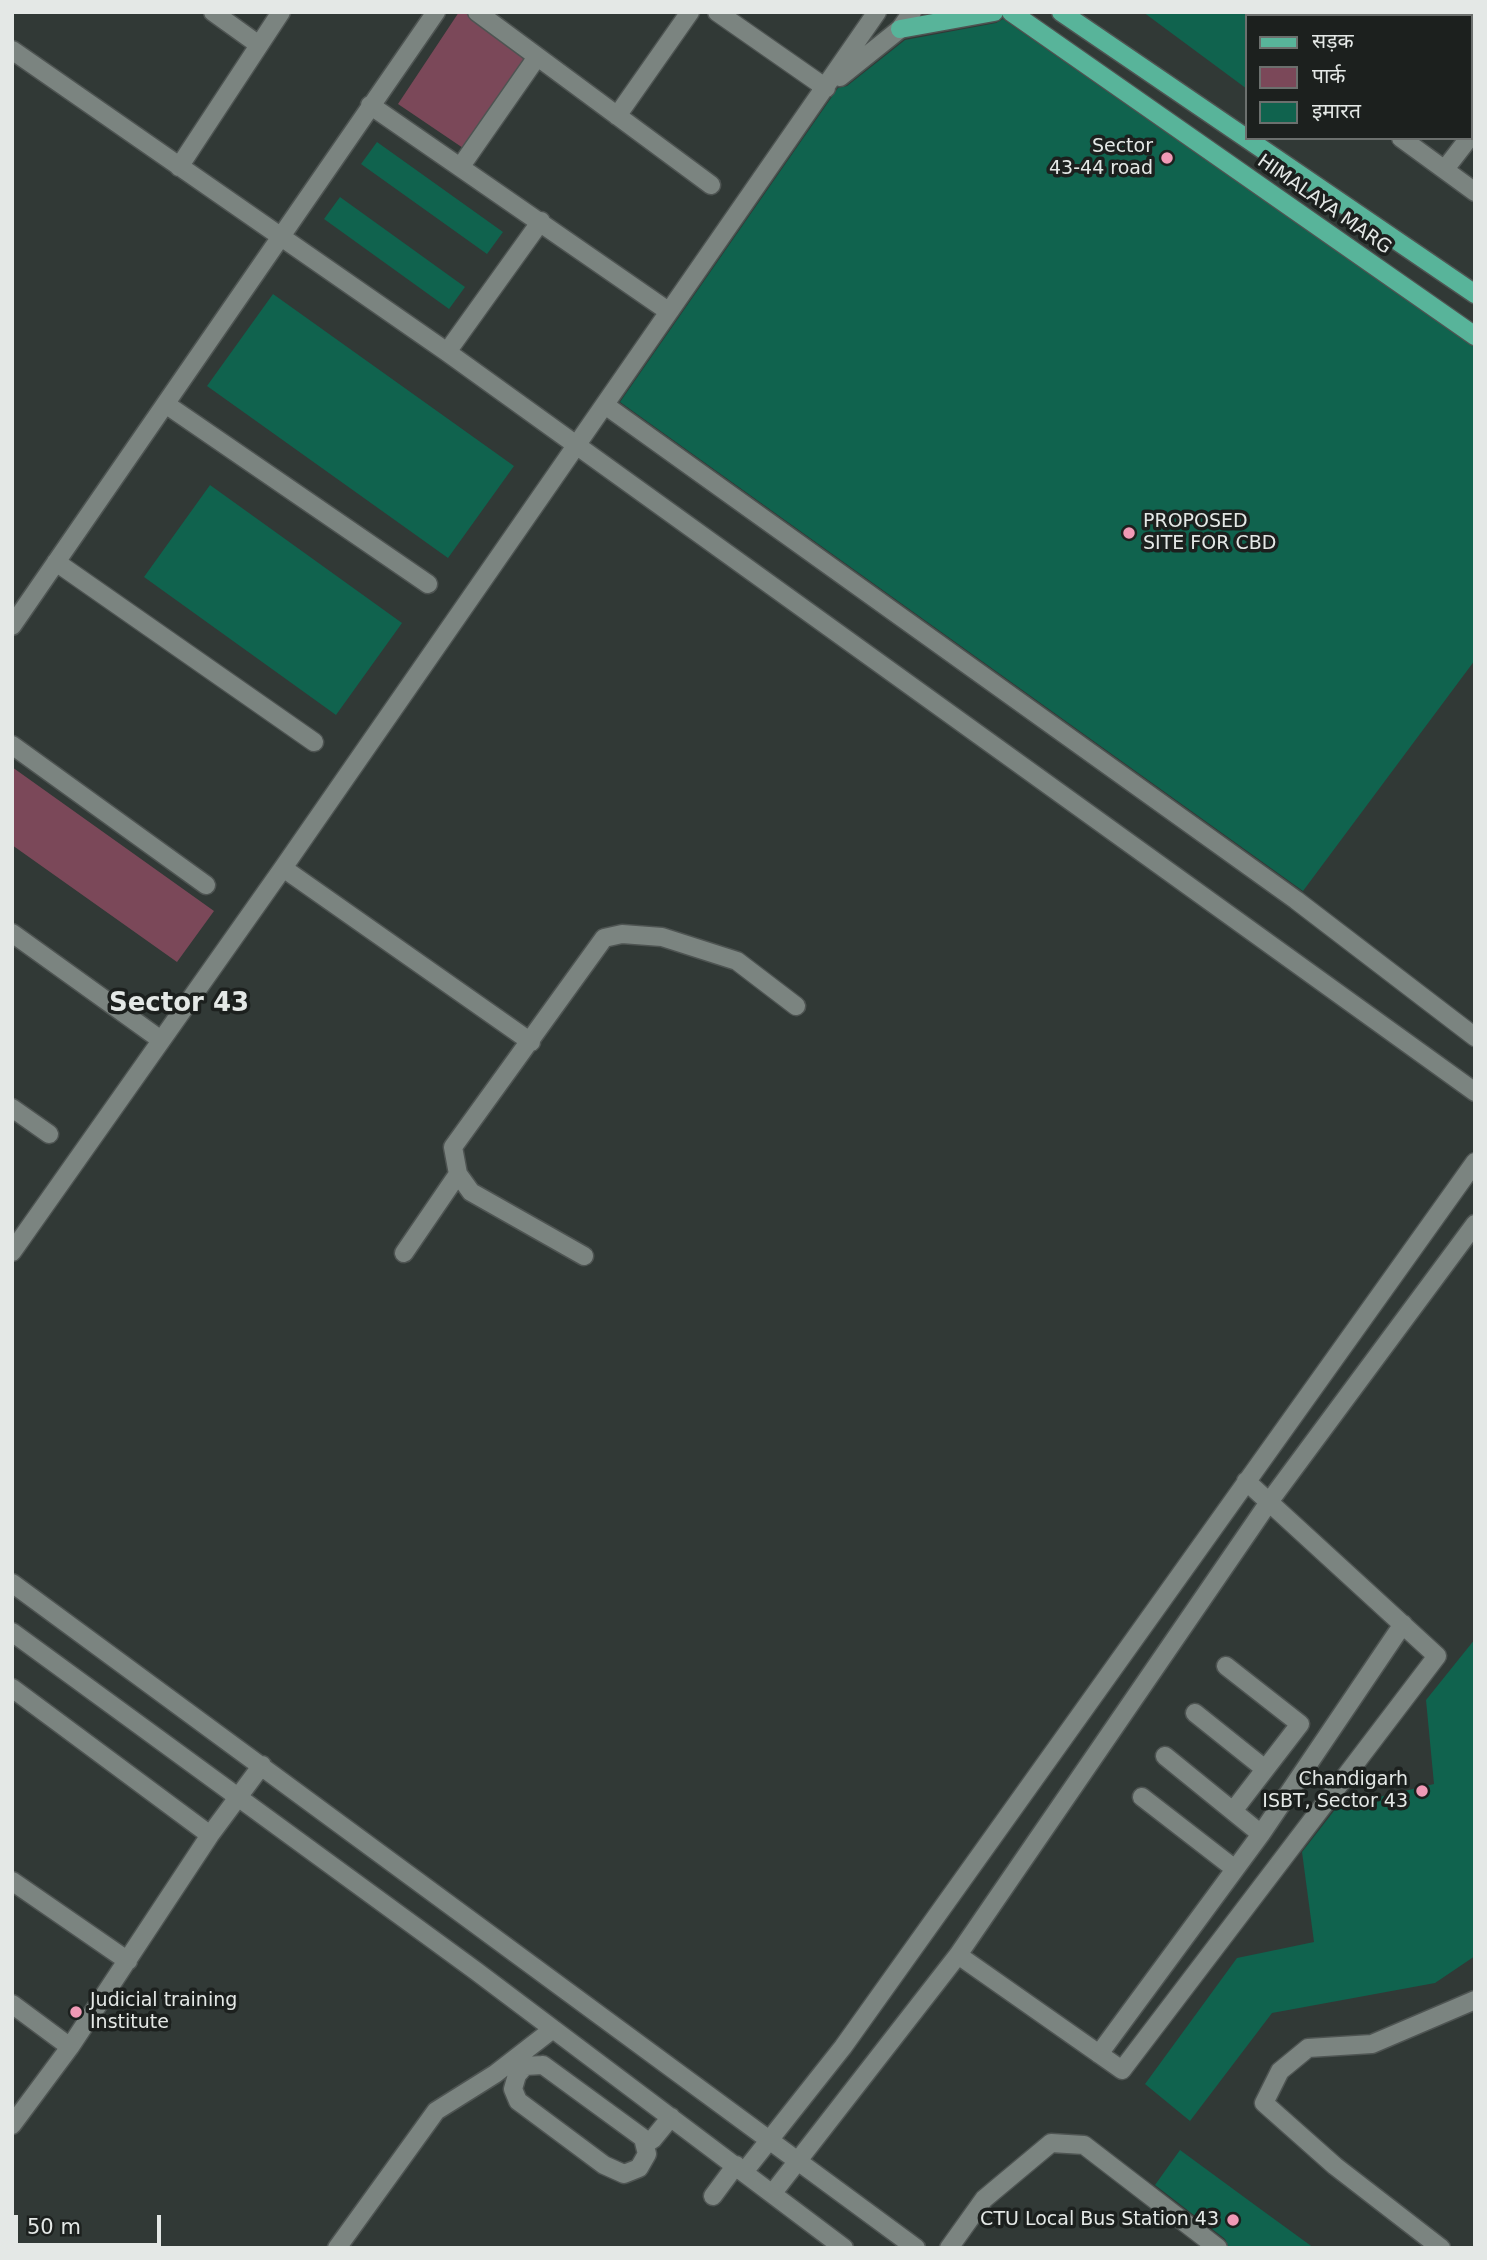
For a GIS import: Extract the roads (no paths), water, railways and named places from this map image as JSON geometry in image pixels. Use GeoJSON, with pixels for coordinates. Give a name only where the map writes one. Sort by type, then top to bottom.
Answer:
{"type":"FeatureCollection","features":[{"type":"Feature","properties":{"kind":"main road"},"geometry":{"type":"LineString","coordinates":[[900,29],[994,12]]}},
{"type":"Feature","properties":{"kind":"main road","name":"HIMALAYA MARG"},"geometry":{"type":"LineString","coordinates":[[1011,12],[1475,337]]}},
{"type":"Feature","properties":{"kind":"main road","name":"HIMALAYA MARG"},"geometry":{"type":"LineString","coordinates":[[1062,12],[1246,138]]}},
{"type":"Feature","properties":{"kind":"main road","name":"HIMALAYA MARG"},"geometry":{"type":"LineString","coordinates":[[1249,140],[1475,294]]}},
{"type":"Feature","properties":{"kind":"street"},"geometry":{"type":"LineString","coordinates":[[213,12],[259,45]]}},
{"type":"Feature","properties":{"kind":"street"},"geometry":{"type":"LineString","coordinates":[[179,167],[281,12]]}},
{"type":"Feature","properties":{"kind":"street"},"geometry":{"type":"LineString","coordinates":[[12,626],[436,12]]}},
{"type":"Feature","properties":{"kind":"street"},"geometry":{"type":"LineString","coordinates":[[477,12],[711,185]]}},
{"type":"Feature","properties":{"kind":"street"},"geometry":{"type":"LineString","coordinates":[[617,116],[690,12]]}},
{"type":"Feature","properties":{"kind":"street"},"geometry":{"type":"LineString","coordinates":[[717,12],[826,88]]}},
{"type":"Feature","properties":{"kind":"street"},"geometry":{"type":"LineString","coordinates":[[12,1252],[283,868],[877,12]]}},
{"type":"Feature","properties":{"kind":"street"},"geometry":{"type":"LineString","coordinates":[[826,88],[900,29],[912,12]]}},
{"type":"Feature","properties":{"kind":"street"},"geometry":{"type":"LineString","coordinates":[[12,50],[447,352],[1475,1092]]}},
{"type":"Feature","properties":{"kind":"street"},"geometry":{"type":"LineString","coordinates":[[461,166],[537,57]]}},
{"type":"Feature","properties":{"kind":"street"},"geometry":{"type":"LineString","coordinates":[[370,105],[668,311]]}},
{"type":"Feature","properties":{"kind":"street"},"geometry":{"type":"LineString","coordinates":[[1404,140],[1475,192]]}},
{"type":"Feature","properties":{"kind":"street"},"geometry":{"type":"LineString","coordinates":[[1445,169],[1468,140]]}},
{"type":"Feature","properties":{"kind":"street"},"geometry":{"type":"LineString","coordinates":[[447,352],[541,221]]}},
{"type":"Feature","properties":{"kind":"street"},"geometry":{"type":"LineString","coordinates":[[167,405],[428,584]]}},
{"type":"Feature","properties":{"kind":"street"},"geometry":{"type":"LineString","coordinates":[[605,405],[1296,900],[1475,1037]]}},
{"type":"Feature","properties":{"kind":"street"},"geometry":{"type":"LineString","coordinates":[[57,562],[314,742]]}},
{"type":"Feature","properties":{"kind":"street"},"geometry":{"type":"LineString","coordinates":[[12,745],[206,885]]}},
{"type":"Feature","properties":{"kind":"street"},"geometry":{"type":"LineString","coordinates":[[283,868],[531,1042]]}},
{"type":"Feature","properties":{"kind":"street"},"geometry":{"type":"LineString","coordinates":[[12,933],[161,1040]]}},
{"type":"Feature","properties":{"kind":"street"},"geometry":{"type":"LineString","coordinates":[[584,1255],[471,1192],[458,1174],[453,1147],[604,937],[622,934],[662,937],[737,961],[796,1006]]}},
{"type":"Feature","properties":{"kind":"street"},"geometry":{"type":"LineString","coordinates":[[12,1108],[49,1134]]}},
{"type":"Feature","properties":{"kind":"street"},"geometry":{"type":"LineString","coordinates":[[713,2196],[770,2139],[843,2047],[1475,1162]]}},
{"type":"Feature","properties":{"kind":"street"},"geometry":{"type":"LineString","coordinates":[[404,1253],[458,1174]]}},
{"type":"Feature","properties":{"kind":"street"},"geometry":{"type":"LineString","coordinates":[[772,2194],[958,1955],[1269,1502],[1475,1224]]}},
{"type":"Feature","properties":{"kind":"street"},"geometry":{"type":"LineString","coordinates":[[958,1955],[1122,2070],[1437,1656],[1246,1481]]}},
{"type":"Feature","properties":{"kind":"street"},"geometry":{"type":"LineString","coordinates":[[12,1583],[916,2248]]}},
{"type":"Feature","properties":{"kind":"street"},"geometry":{"type":"LineString","coordinates":[[1099,2054],[1261,1834],[1403,1624]]}},
{"type":"Feature","properties":{"kind":"street"},"geometry":{"type":"LineString","coordinates":[[12,1632],[671,2116],[844,2248]]}},
{"type":"Feature","properties":{"kind":"street"},"geometry":{"type":"LineString","coordinates":[[1226,1666],[1300,1724],[1233,1811]]}},
{"type":"Feature","properties":{"kind":"street"},"geometry":{"type":"LineString","coordinates":[[12,1688],[211,1835]]}},
{"type":"Feature","properties":{"kind":"street"},"geometry":{"type":"LineString","coordinates":[[1195,1713],[1265,1769]]}},
{"type":"Feature","properties":{"kind":"street"},"geometry":{"type":"LineString","coordinates":[[1165,1756],[1261,1834]]}},
{"type":"Feature","properties":{"kind":"street"},"geometry":{"type":"LineString","coordinates":[[12,2126],[70,2047],[211,1835],[262,1765]]}},
{"type":"Feature","properties":{"kind":"street"},"geometry":{"type":"LineString","coordinates":[[1142,1797],[1235,1869]]}},
{"type":"Feature","properties":{"kind":"street"},"geometry":{"type":"LineString","coordinates":[[12,1881],[128,1961]]}},
{"type":"Feature","properties":{"kind":"street"},"geometry":{"type":"LineString","coordinates":[[1441,2248],[1335,2166],[1264,2103],[1280,2071],[1308,2048],[1372,2044],[1475,2000]]}},
{"type":"Feature","properties":{"kind":"street"},"geometry":{"type":"LineString","coordinates":[[12,2004],[70,2047]]}},
{"type":"Feature","properties":{"kind":"street"},"geometry":{"type":"LineString","coordinates":[[337,2248],[436,2111],[495,2074],[553,2029]]}},
{"type":"Feature","properties":{"kind":"street"},"geometry":{"type":"LineString","coordinates":[[542,2065],[646,2143],[648,2154],[639,2168],[624,2174],[617,2172],[518,2101],[513,2082],[525,2066],[542,2065]]}},
{"type":"Feature","properties":{"kind":"street"},"geometry":{"type":"LineString","coordinates":[[646,2143],[653,2139],[671,2116]]}},
{"type":"Feature","properties":{"kind":"street"},"geometry":{"type":"LineString","coordinates":[[949,2248],[984,2199],[1051,2143],[1084,2145],[1218,2248]]}},
{"type":"Feature","properties":{"kind":"place","name":"Sector 43-44 road"},"geometry":{"type":"Point","coordinates":[1167,158]}},
{"type":"Feature","properties":{"kind":"place","name":"PROPOSED SITE FOR CBD"},"geometry":{"type":"Point","coordinates":[1129,533]}},
{"type":"Feature","properties":{"kind":"place","name":"Chandigarh ISBT, Sector 43"},"geometry":{"type":"Point","coordinates":[1422,1791]}},
{"type":"Feature","properties":{"kind":"place","name":"Judicial training Institute"},"geometry":{"type":"Point","coordinates":[76,2012]}},
{"type":"Feature","properties":{"kind":"place","name":"CTU Local Bus Station 43"},"geometry":{"type":"Point","coordinates":[1233,2220]}},
{"type":"Feature","properties":{"kind":"district","name":"Sector 43"},"geometry":{"type":"Point","coordinates":[179,1004]}}]}
